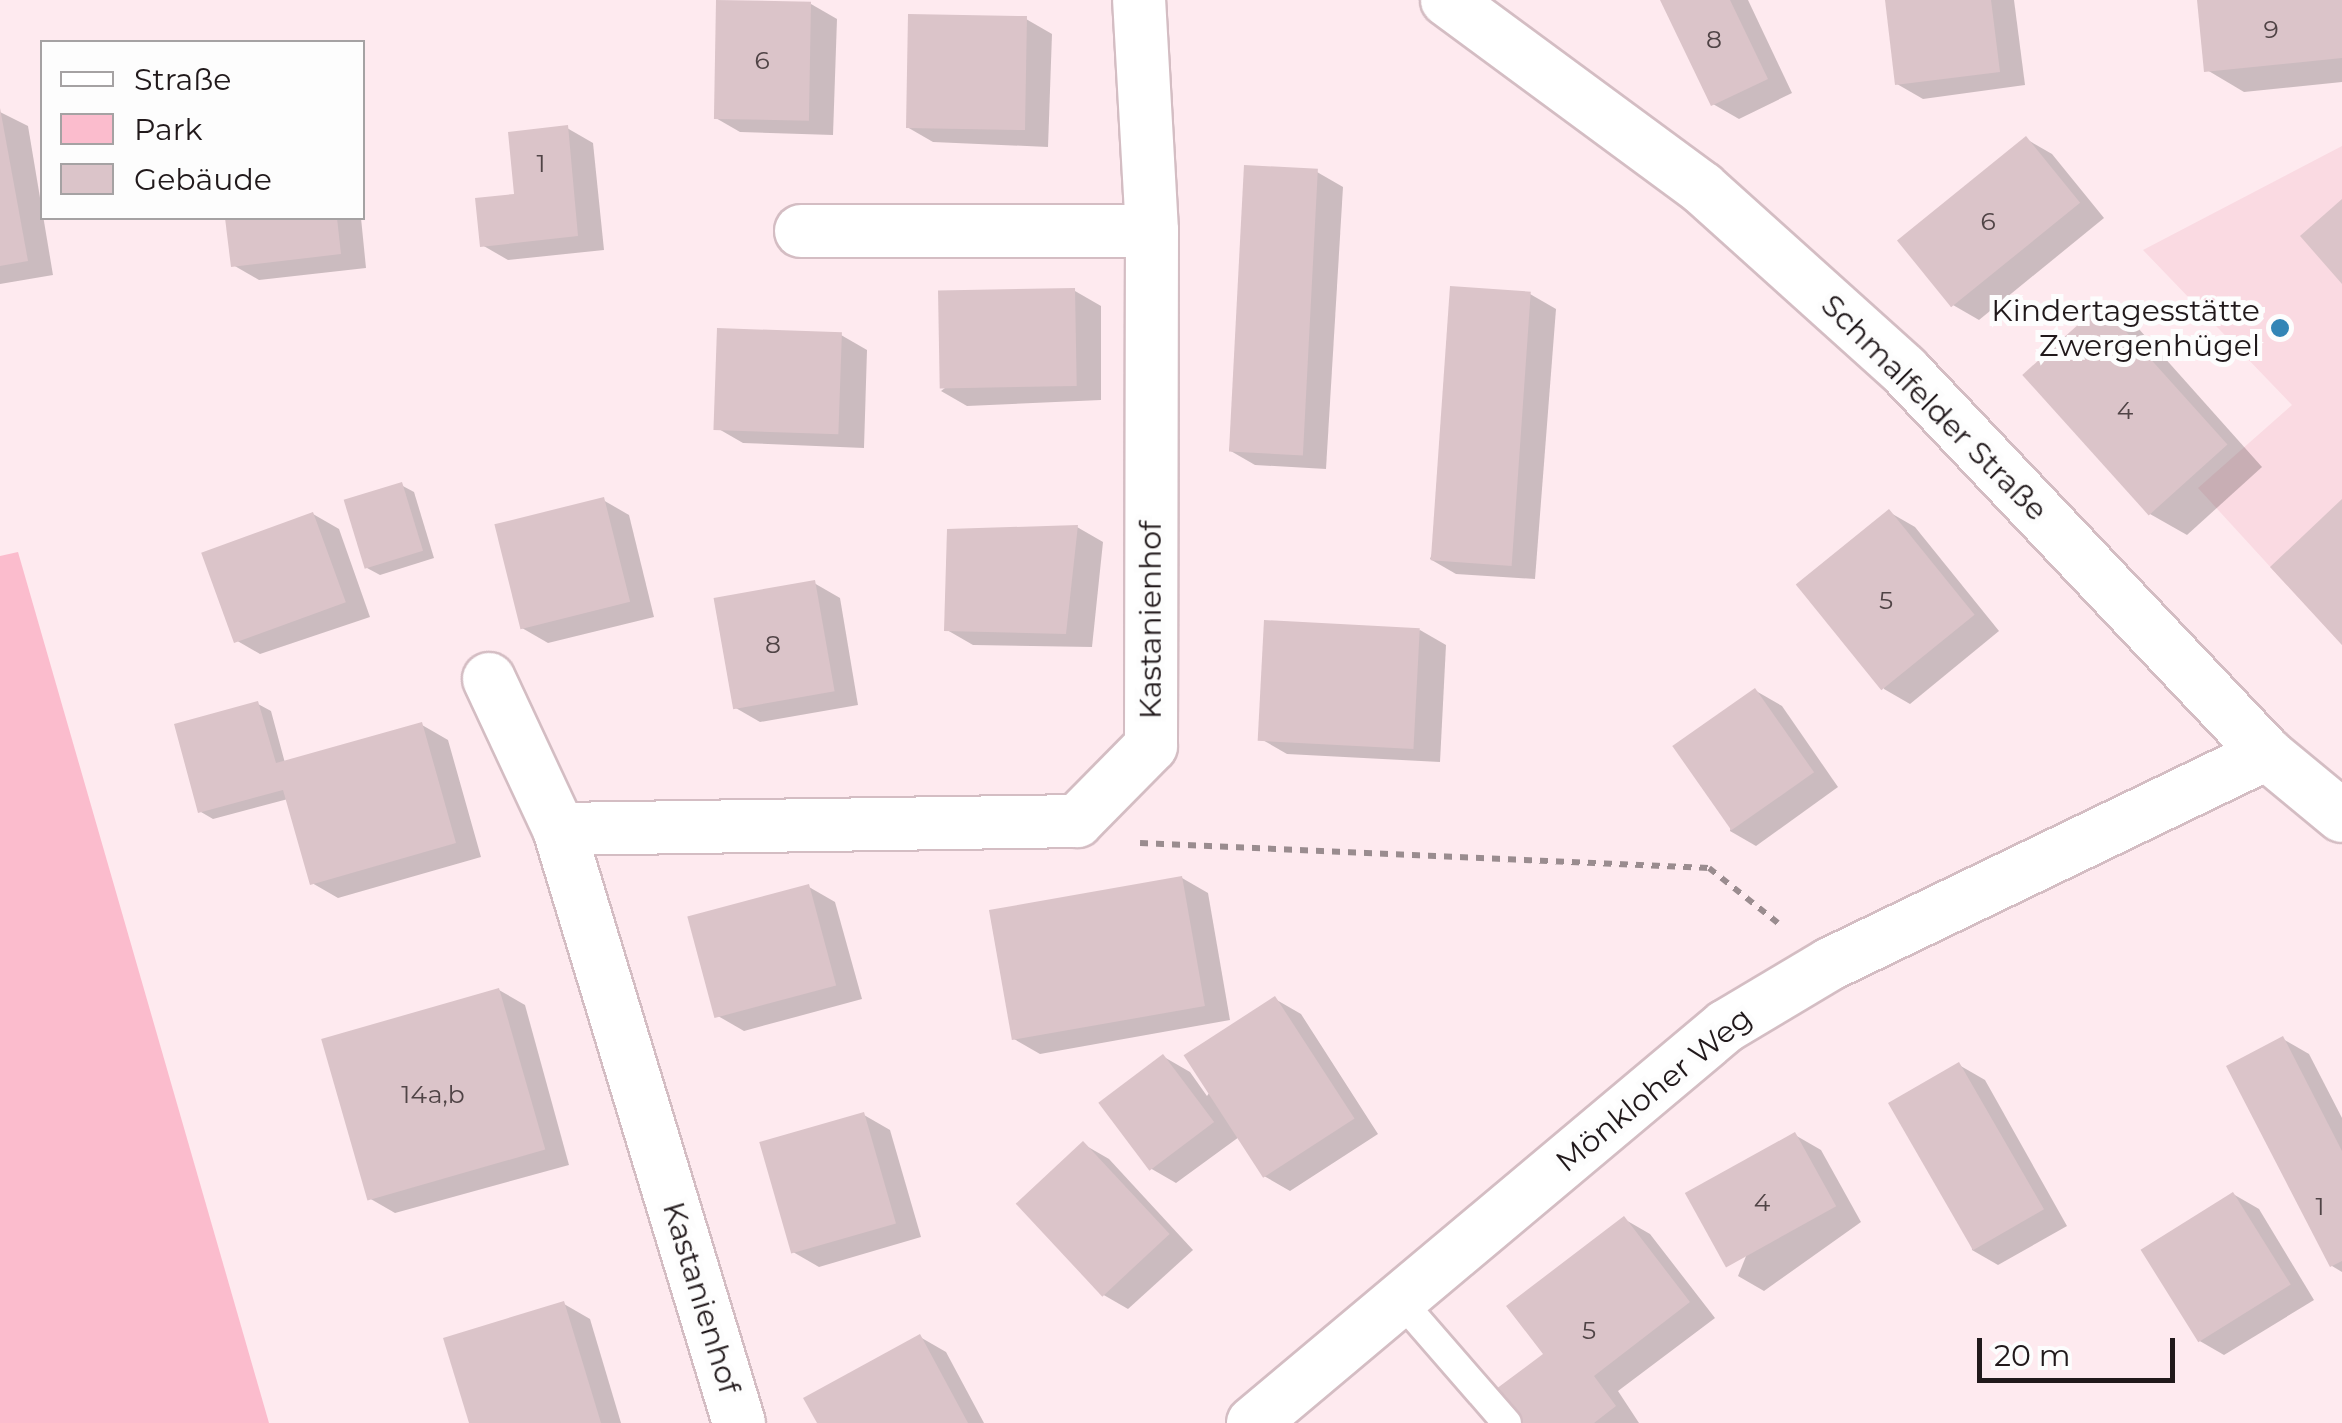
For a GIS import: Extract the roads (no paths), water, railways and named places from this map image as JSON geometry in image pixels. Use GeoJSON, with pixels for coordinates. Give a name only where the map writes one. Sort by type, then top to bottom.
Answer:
{"type":"FeatureCollection","features":[{"type":"Feature","properties":{"kind":"street","name":"Kastanienhof"},"geometry":{"type":"LineString","coordinates":[[559,829],[1077,822],[1151,746],[1152,231],[1140,0]]}},
{"type":"Feature","properties":{"kind":"street","name":"Schmalfelder Straße"},"geometry":{"type":"LineString","coordinates":[[1456,2],[1702,188],[1904,370],[2267,754],[2342,816]]}},
{"type":"Feature","properties":{"kind":"street"},"geometry":{"type":"LineString","coordinates":[[802,231],[1152,231]]}},
{"type":"Feature","properties":{"kind":"street","name":"Kastanienhof"},"geometry":{"type":"LineString","coordinates":[[489,680],[559,829],[740,1423]]}},
{"type":"Feature","properties":{"kind":"street","name":"Mönkloher Weg"},"geometry":{"type":"LineString","coordinates":[[1253,1423],[1726,1026],[1830,964],[2267,754]]}},
{"type":"Feature","properties":{"kind":"lane"},"geometry":{"type":"LineString","coordinates":[[1400,1300],[1507,1423]]}},
{"type":"Feature","properties":{"kind":"place","name":"Kindertagesstätte Zwergenhügel"},"geometry":{"type":"Point","coordinates":[2280,328]}}]}
